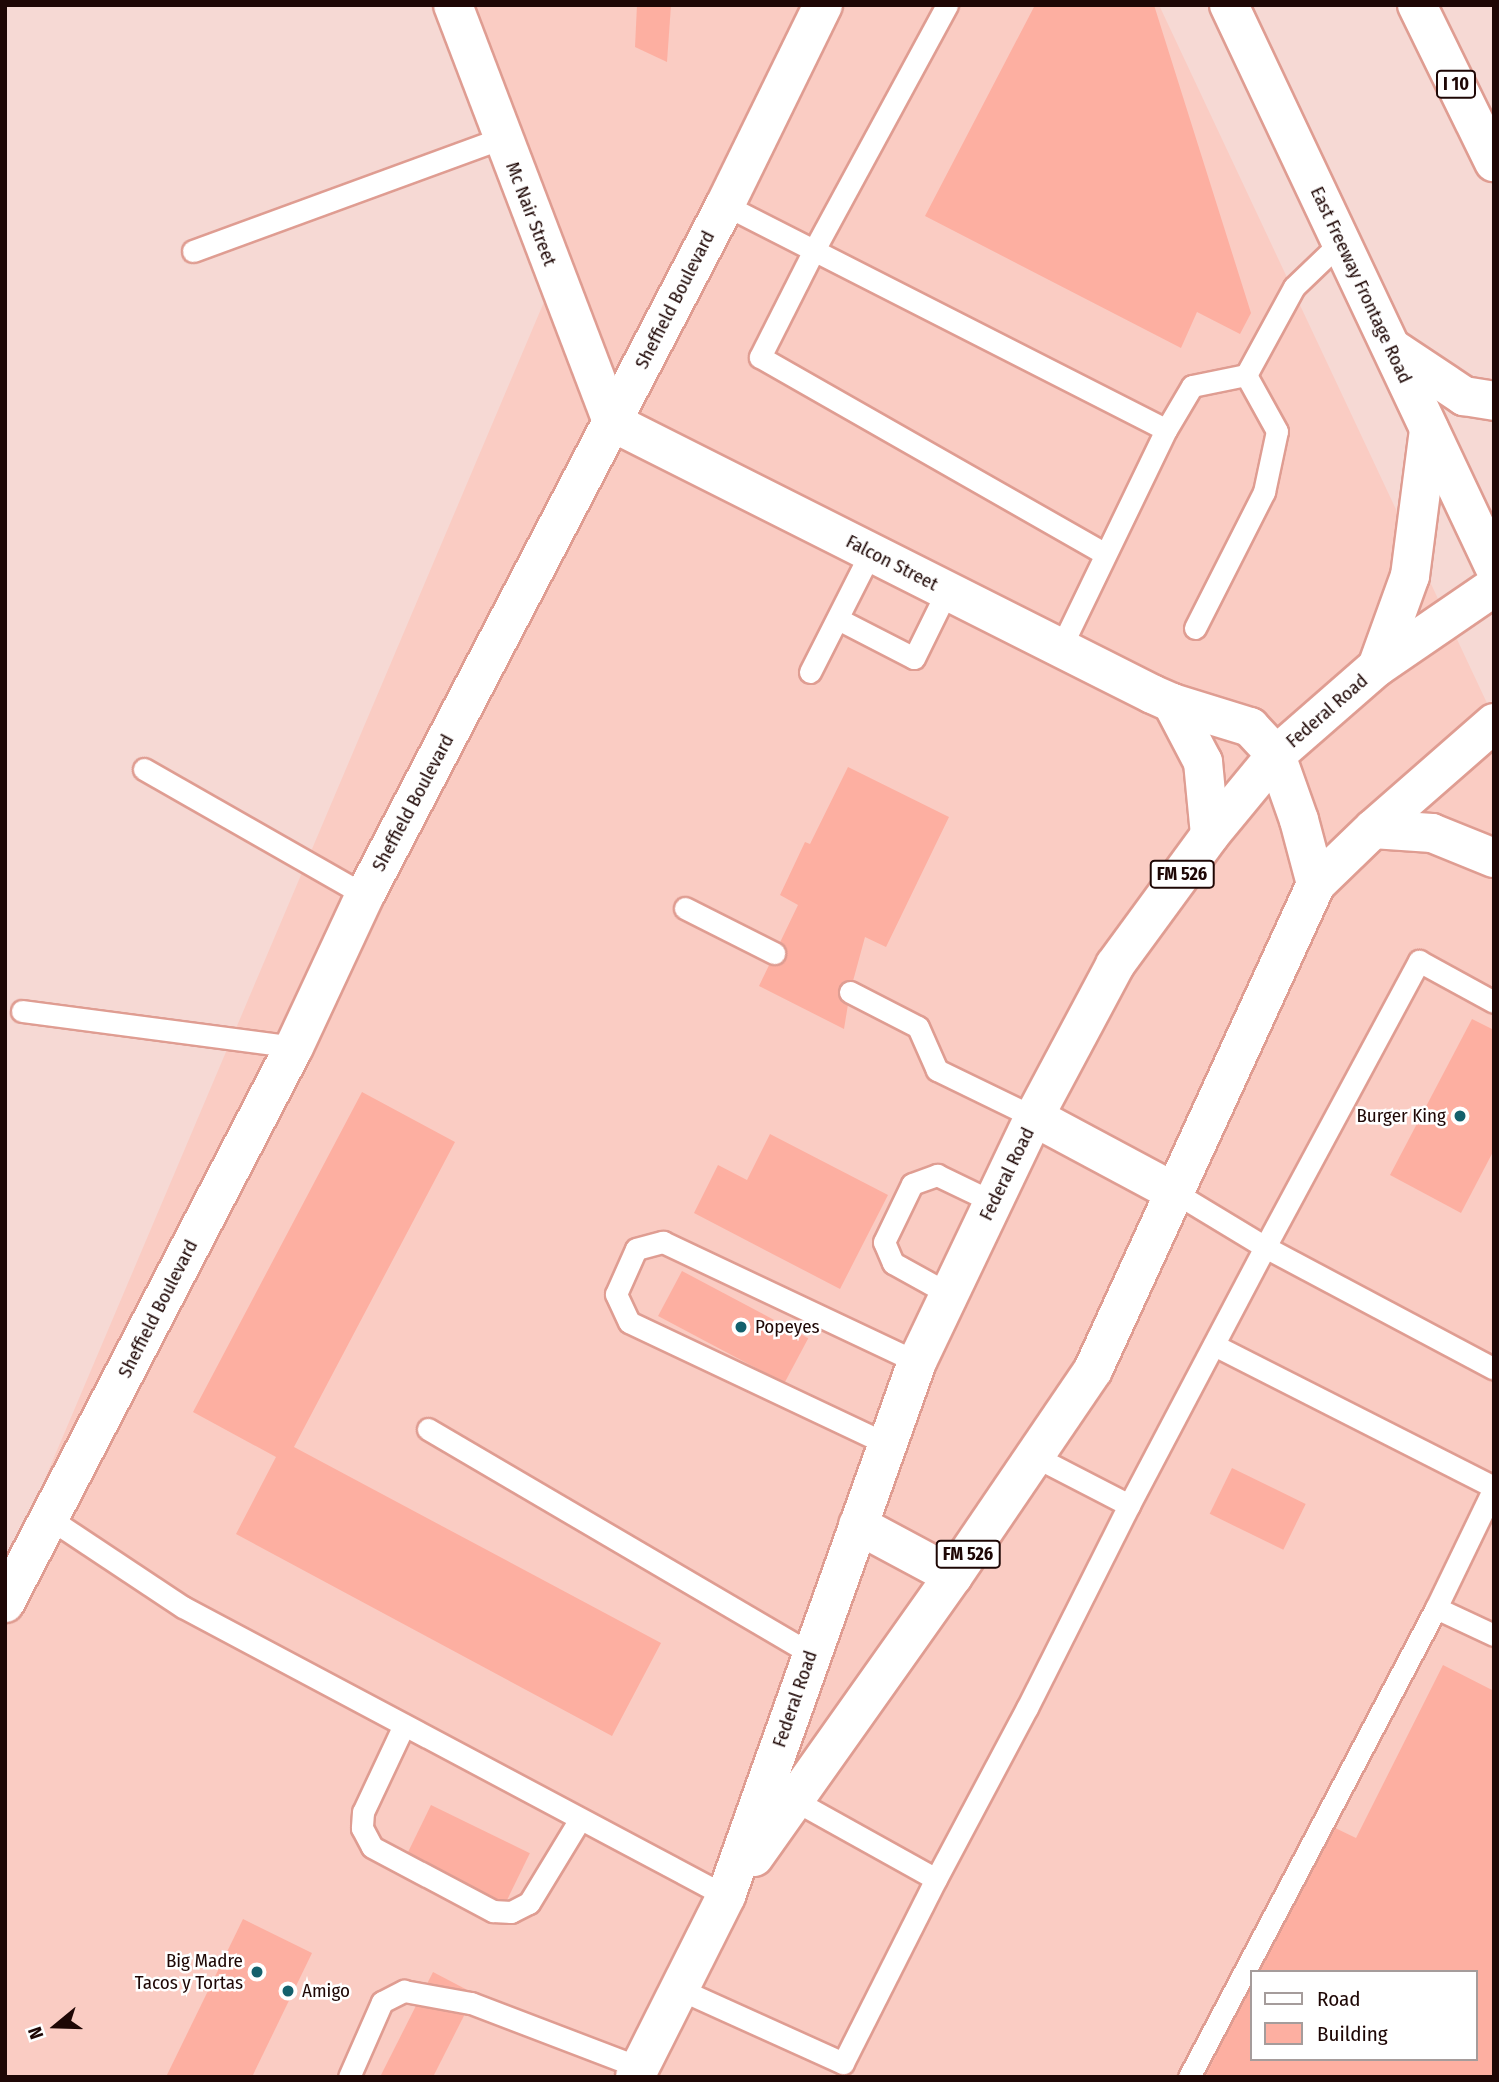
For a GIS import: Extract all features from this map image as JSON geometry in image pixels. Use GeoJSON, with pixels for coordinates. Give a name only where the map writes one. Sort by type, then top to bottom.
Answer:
{"type":"FeatureCollection","features":[{"type":"Feature","properties":{"kind":"main road","name":"Mc Nair Street"},"geometry":{"type":"LineString","coordinates":[[453,5],[612,422]]}},
{"type":"Feature","properties":{"kind":"main road","name":"Sheffield Boulevard"},"geometry":{"type":"LineString","coordinates":[[5,1603],[294,1047],[365,895],[725,205],[823,5]]}},
{"type":"Feature","properties":{"kind":"main road","name":"East Freeway Frontage Road"},"geometry":{"type":"LineString","coordinates":[[1229,5],[1494,566]]}},
{"type":"Feature","properties":{"kind":"main road","name":"I 10"},"geometry":{"type":"LineString","coordinates":[[1418,5],[1494,162]]}},
{"type":"Feature","properties":{"kind":"main road"},"geometry":{"type":"LineString","coordinates":[[1390,347],[1464,397],[1494,401]]}},
{"type":"Feature","properties":{"kind":"main road","name":"Falcon Street"},"geometry":{"type":"LineString","coordinates":[[612,422],[1172,703],[1250,727],[1276,755]]}},
{"type":"Feature","properties":{"kind":"main road"},"geometry":{"type":"LineString","coordinates":[[1377,667],[1410,576],[1429,429]]}},
{"type":"Feature","properties":{"kind":"main road","name":"Federal Road"},"geometry":{"type":"LineString","coordinates":[[637,2072],[726,1896],[916,1362],[1034,1117],[1115,965],[1210,835],[1276,755],[1377,667],[1494,587]]}},
{"type":"Feature","properties":{"kind":"main road"},"geometry":{"type":"LineString","coordinates":[[1172,703],[1203,762],[1210,835]]}},
{"type":"Feature","properties":{"kind":"main road","name":"Federal Road"},"geometry":{"type":"LineString","coordinates":[[726,1896],[953,1576],[1093,1370],[1316,884],[1373,829],[1494,723]]}},
{"type":"Feature","properties":{"kind":"main road"},"geometry":{"type":"LineString","coordinates":[[1276,755],[1299,821],[1316,884]]}},
{"type":"Feature","properties":{"kind":"main road"},"geometry":{"type":"LineString","coordinates":[[1373,829],[1432,833],[1494,858]]}},
{"type":"Feature","properties":{"kind":"main road"},"geometry":{"type":"LineString","coordinates":[[1034,1117],[1174,1192]]}},
{"type":"Feature","properties":{"kind":"main road"},"geometry":{"type":"LineString","coordinates":[[858,1525],[953,1576]]}},
{"type":"Feature","properties":{"kind":"lane"},"geometry":{"type":"LineString","coordinates":[[947,5],[814,250],[760,358],[1105,554]]}},
{"type":"Feature","properties":{"kind":"lane"},"geometry":{"type":"LineString","coordinates":[[193,251],[502,138]]}},
{"type":"Feature","properties":{"kind":"lane"},"geometry":{"type":"LineString","coordinates":[[725,205],[1166,430]]}},
{"type":"Feature","properties":{"kind":"lane"},"geometry":{"type":"LineString","coordinates":[[1061,647],[1166,430],[1192,386],[1246,375],[1294,287],[1341,242]]}},
{"type":"Feature","properties":{"kind":"lane"},"geometry":{"type":"LineString","coordinates":[[1195,628],[1264,492],[1277,430],[1246,375]]}},
{"type":"Feature","properties":{"kind":"lane"},"geometry":{"type":"LineString","coordinates":[[810,672],[871,552]]}},
{"type":"Feature","properties":{"kind":"lane"},"geometry":{"type":"LineString","coordinates":[[838,619],[914,658],[947,591]]}},
{"type":"Feature","properties":{"kind":"lane"},"geometry":{"type":"LineString","coordinates":[[144,769],[365,895]]}},
{"type":"Feature","properties":{"kind":"lane"},"geometry":{"type":"LineString","coordinates":[[685,908],[775,953]]}},
{"type":"Feature","properties":{"kind":"lane"},"geometry":{"type":"LineString","coordinates":[[679,1989],[840,2070],[1129,1505],[1419,961],[1494,1002]]}},
{"type":"Feature","properties":{"kind":"lane"},"geometry":{"type":"LineString","coordinates":[[850,992],[918,1027],[937,1070],[1034,1117]]}},
{"type":"Feature","properties":{"kind":"lane"},"geometry":{"type":"LineString","coordinates":[[22,1011],[294,1047]]}},
{"type":"Feature","properties":{"kind":"lane"},"geometry":{"type":"LineString","coordinates":[[949,1294],[893,1263],[884,1242],[895,1219],[912,1184],[937,1175],[993,1202]]}},
{"type":"Feature","properties":{"kind":"lane"},"geometry":{"type":"LineString","coordinates":[[1174,1192],[1265,1247],[1494,1369]]}},
{"type":"Feature","properties":{"kind":"lane"},"geometry":{"type":"LineString","coordinates":[[887,1444],[629,1322],[616,1294],[636,1249],[663,1242],[916,1362]]}},
{"type":"Feature","properties":{"kind":"lane"},"geometry":{"type":"LineString","coordinates":[[1189,2077],[1436,1608],[1494,1488],[1214,1345]]}},
{"type":"Feature","properties":{"kind":"lane"},"geometry":{"type":"LineString","coordinates":[[428,1429],[811,1654]]}},
{"type":"Feature","properties":{"kind":"lane"},"geometry":{"type":"LineString","coordinates":[[1034,1456],[1129,1505]]}},
{"type":"Feature","properties":{"kind":"lane"},"geometry":{"type":"LineString","coordinates":[[49,1518],[183,1608],[726,1896]]}},
{"type":"Feature","properties":{"kind":"lane"},"geometry":{"type":"LineString","coordinates":[[1436,1608],[1494,1635]]}},
{"type":"Feature","properties":{"kind":"lane"},"geometry":{"type":"LineString","coordinates":[[404,1725],[363,1812],[362,1828],[372,1847],[494,1911],[511,1913],[529,1903],[580,1819]]}},
{"type":"Feature","properties":{"kind":"lane"},"geometry":{"type":"LineString","coordinates":[[794,1800],[936,1879]]}},
{"type":"Feature","properties":{"kind":"lane"},"geometry":{"type":"LineString","coordinates":[[349,2077],[382,2002],[404,1991],[471,2003],[637,2072]]}},
{"type":"Feature","properties":{"kind":"shaded area"},"geometry":{"type":"Polygon","coordinates":[[[466,5],[1159,5],[1494,718],[1494,2077],[5,2077],[5,1573],[555,276],[466,5]]]}},
{"type":"Feature","properties":{"kind":"building"},"geometry":{"type":"Polygon","coordinates":[[[637,5],[671,5],[667,62],[635,47],[637,5]]]}},
{"type":"Feature","properties":{"kind":"building"},"geometry":{"type":"Polygon","coordinates":[[[1035,5],[1154,5],[1251,313],[1240,334],[1197,312],[1181,348],[925,216],[1035,5]]]}},
{"type":"Feature","properties":{"kind":"building"},"geometry":{"type":"Polygon","coordinates":[[[848,767],[949,817],[886,947],[865,937],[850,992],[844,1029],[759,986],[798,905],[780,895],[805,842],[810,844],[848,767]]]}},
{"type":"Feature","properties":{"kind":"building"},"geometry":{"type":"Polygon","coordinates":[[[1472,1019],[1494,1030],[1494,1150],[1461,1213],[1390,1175],[1472,1019]]]}},
{"type":"Feature","properties":{"kind":"building"},"geometry":{"type":"Polygon","coordinates":[[[362,1092],[455,1142],[294,1447],[661,1643],[612,1736],[236,1534],[276,1457],[193,1412],[362,1092]]]}},
{"type":"Feature","properties":{"kind":"building"},"geometry":{"type":"Polygon","coordinates":[[[770,1134],[888,1195],[840,1289],[694,1213],[718,1165],[747,1180],[770,1134]]]}},
{"type":"Feature","properties":{"kind":"building"},"geometry":{"type":"Polygon","coordinates":[[[682,1271],[808,1338],[784,1383],[658,1316],[682,1271]]]}},
{"type":"Feature","properties":{"kind":"building"},"geometry":{"type":"Polygon","coordinates":[[[1232,1468],[1306,1504],[1283,1550],[1210,1514],[1232,1468]]]}},
{"type":"Feature","properties":{"kind":"building"},"geometry":{"type":"Polygon","coordinates":[[[1443,1665],[1494,1691],[1494,2077],[1205,2077],[1250,1987],[1250,2061],[1478,2061],[1478,1970],[1259,1970],[1331,1826],[1356,1838],[1443,1665]]]}},
{"type":"Feature","properties":{"kind":"building"},"geometry":{"type":"Polygon","coordinates":[[[431,1805],[530,1853],[505,1904],[406,1856],[431,1805]]]}},
{"type":"Feature","properties":{"kind":"building"},"geometry":{"type":"Polygon","coordinates":[[[243,1919],[312,1953],[252,2077],[166,2077],[243,1919]]]}},
{"type":"Feature","properties":{"kind":"building"},"geometry":{"type":"Polygon","coordinates":[[[433,1972],[475,1994],[433,2077],[380,2077],[433,1972]]]}},
{"type":"Feature","properties":{"kind":"place","name":"Burger King"},"geometry":{"type":"Point","coordinates":[1460,1116]}},
{"type":"Feature","properties":{"kind":"place","name":"Popeyes"},"geometry":{"type":"Point","coordinates":[741,1327]}},
{"type":"Feature","properties":{"kind":"place","name":"Big Madre Tacos y Tortas"},"geometry":{"type":"Point","coordinates":[257,1972]}},
{"type":"Feature","properties":{"kind":"place","name":"Amigo"},"geometry":{"type":"Point","coordinates":[288,1991]}}]}
